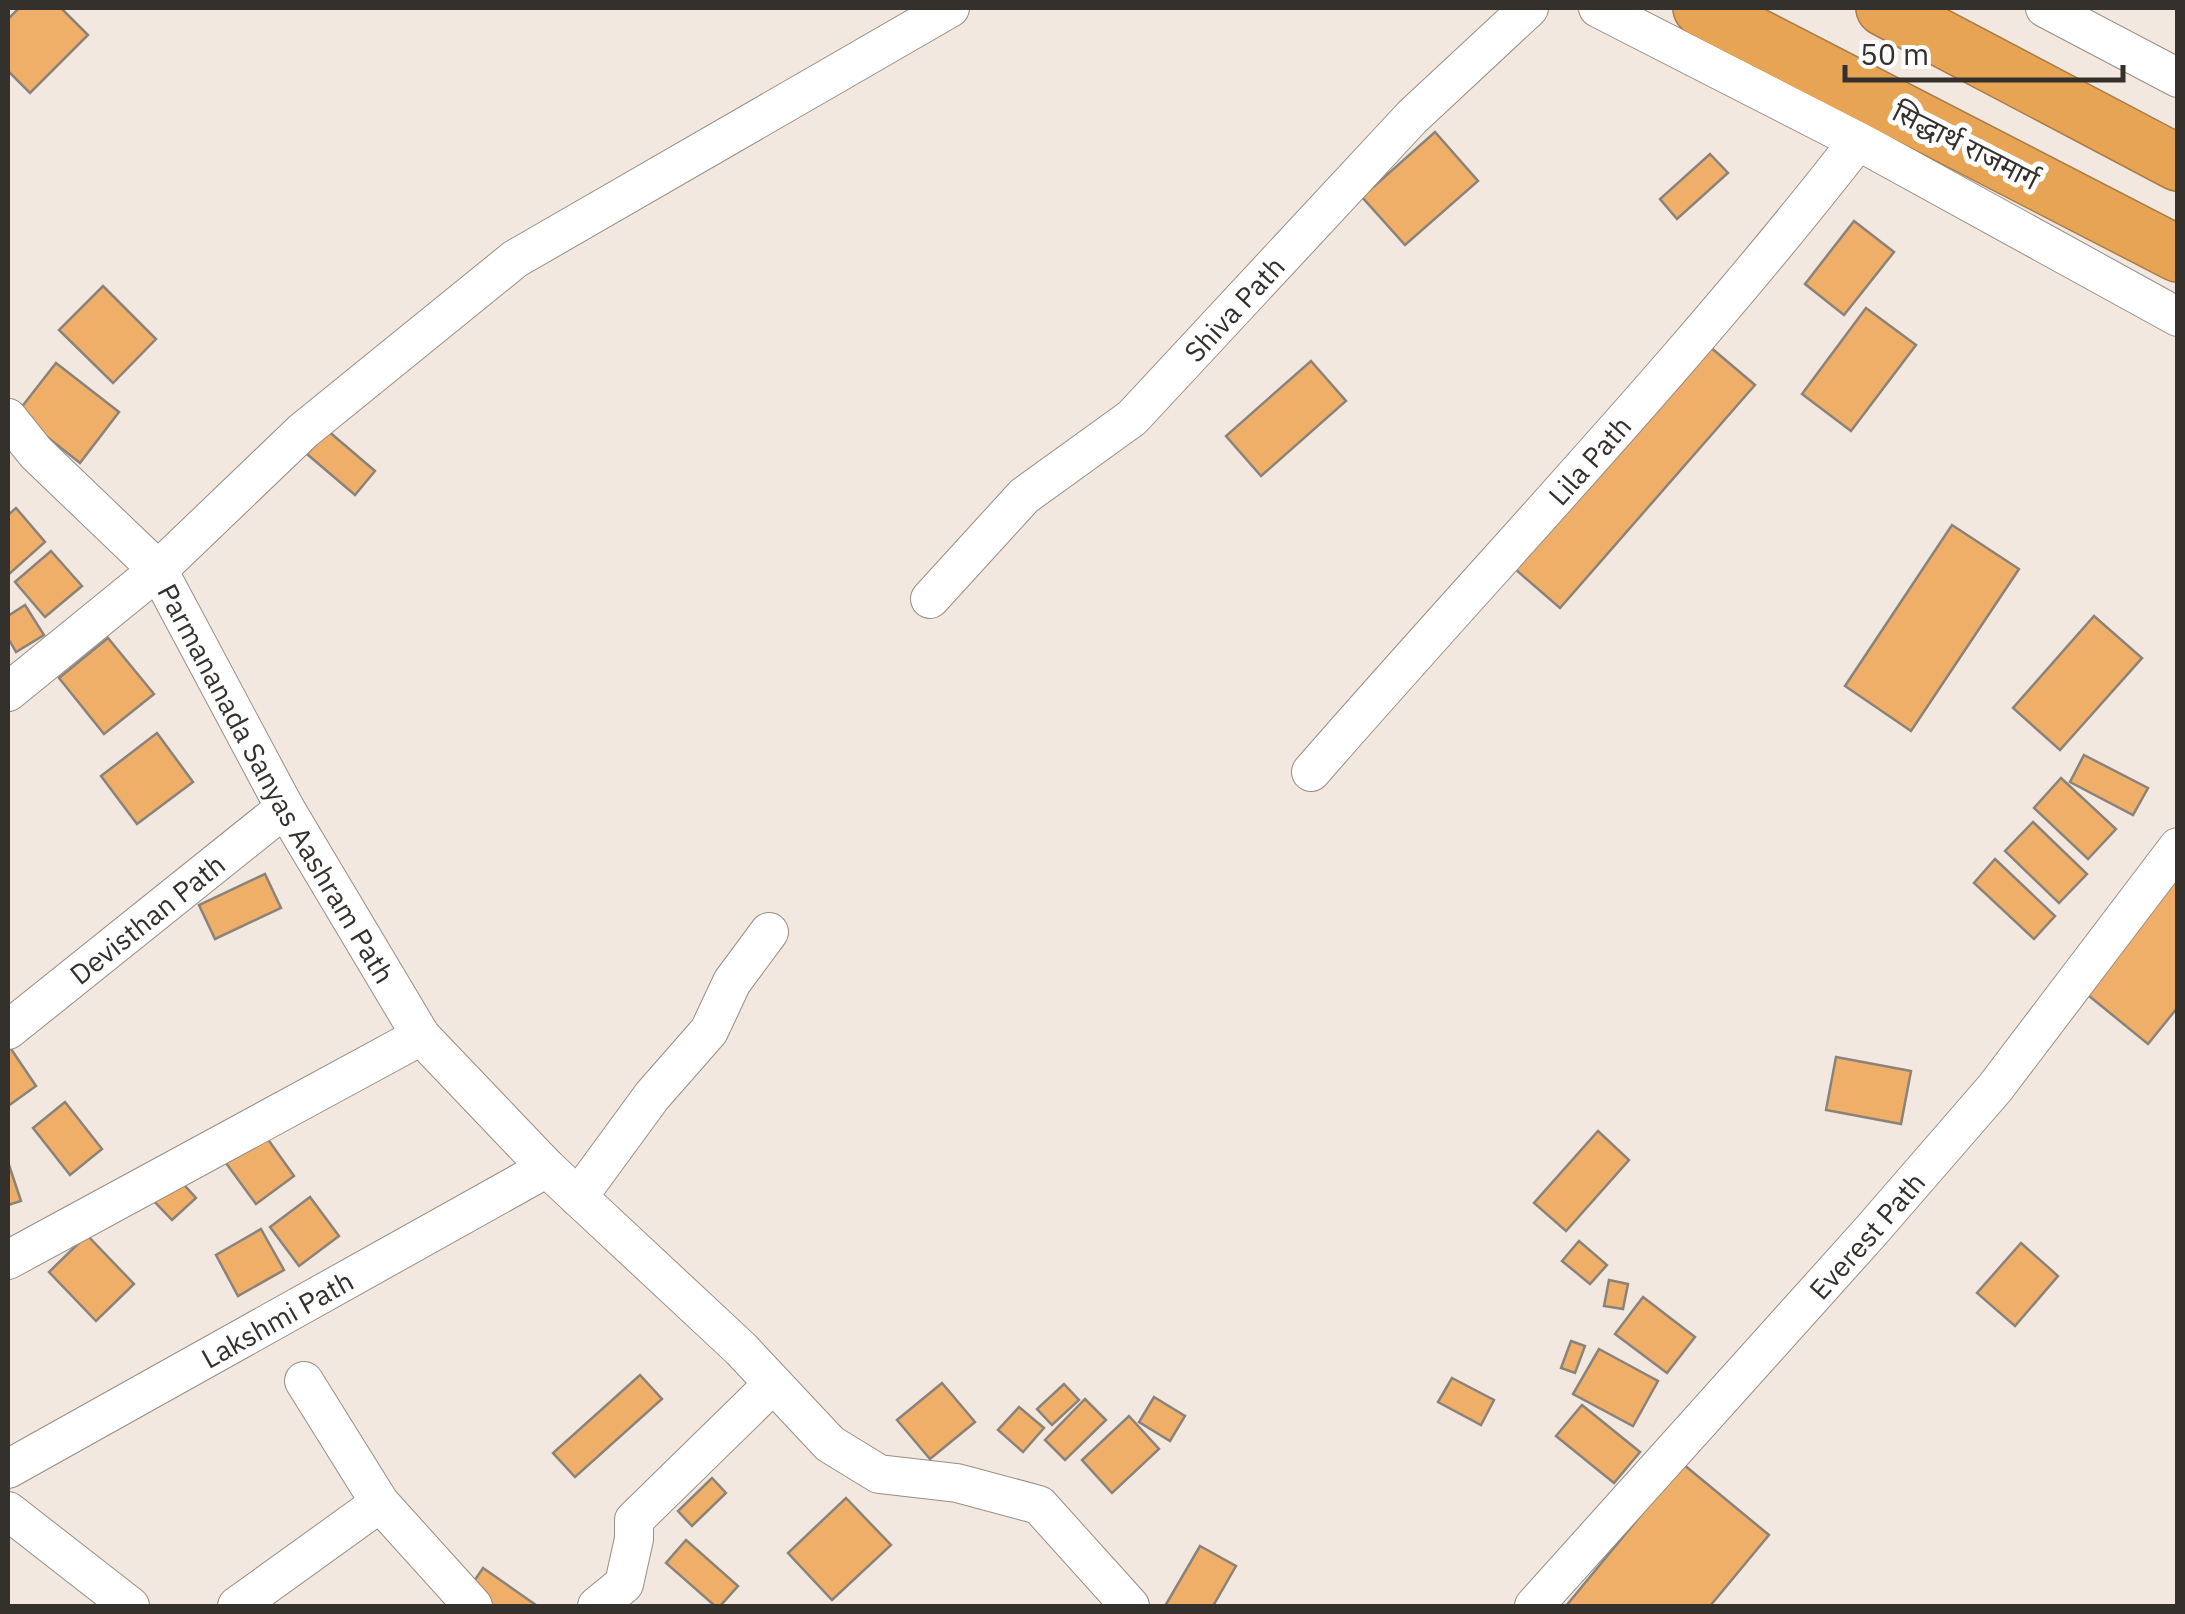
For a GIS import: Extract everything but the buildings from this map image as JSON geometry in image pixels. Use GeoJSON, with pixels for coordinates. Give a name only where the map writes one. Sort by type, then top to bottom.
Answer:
{"type":"FeatureCollection","features":[{"type":"Feature","properties":{"kind":"highway","name":"सिद्धार्थ राजमार्ग"},"geometry":{"type":"LineString","coordinates":[[1702,8],[2178,254]]}},
{"type":"Feature","properties":{"kind":"highway"},"geometry":{"type":"LineString","coordinates":[[1884,8],[2178,162]]}},
{"type":"Feature","properties":{"kind":"street","name":"Parmananada Sanyas Aashram Path"},"geometry":{"type":"LineString","coordinates":[[950,8],[515,259],[303,432],[158,570],[285,808],[421,1036],[547,1168],[741,1350],[830,1444],[880,1474],[958,1482],[1039,1505],[1130,1606]]}},
{"type":"Feature","properties":{"kind":"street","name":"Shiva Path"},"geometry":{"type":"LineString","coordinates":[[930,599],[1024,496],[1132,418],[1412,117],[1529,8]]}},
{"type":"Feature","properties":{"kind":"street"},"geometry":{"type":"LineString","coordinates":[[1598,8],[1858,140],[2178,317]]}},
{"type":"Feature","properties":{"kind":"street"},"geometry":{"type":"LineString","coordinates":[[2046,8],[2178,78]]}},
{"type":"Feature","properties":{"kind":"street","name":"Lila Path"},"geometry":{"type":"LineString","coordinates":[[1311,772],[1686,353],[1858,140]]}},
{"type":"Feature","properties":{"kind":"street"},"geometry":{"type":"LineString","coordinates":[[8,418],[36,454],[158,570],[8,692]]}},
{"type":"Feature","properties":{"kind":"street","name":"Devisthan Path"},"geometry":{"type":"LineString","coordinates":[[8,1030],[285,808]]}},
{"type":"Feature","properties":{"kind":"street","name":"Everest Path"},"geometry":{"type":"LineString","coordinates":[[1534,1606],[1871,1232],[1995,1088],[2178,847]]}},
{"type":"Feature","properties":{"kind":"street"},"geometry":{"type":"LineString","coordinates":[[578,1196],[652,1096],[709,1031],[732,982],[769,932]]}},
{"type":"Feature","properties":{"kind":"street"},"geometry":{"type":"LineString","coordinates":[[8,1260],[421,1036]]}},
{"type":"Feature","properties":{"kind":"street","name":"Lakshmi Path"},"geometry":{"type":"LineString","coordinates":[[8,1469],[547,1168]]}},
{"type":"Feature","properties":{"kind":"street"},"geometry":{"type":"LineString","coordinates":[[304,1381],[380,1503],[473,1606]]}},
{"type":"Feature","properties":{"kind":"street"},"geometry":{"type":"LineString","coordinates":[[596,1606],[624,1584],[634,1520],[773,1384]]}},
{"type":"Feature","properties":{"kind":"street"},"geometry":{"type":"LineString","coordinates":[[237,1606],[380,1503]]}},
{"type":"Feature","properties":{"kind":"street"},"geometry":{"type":"LineString","coordinates":[[8,1511],[129,1606]]}}]}
